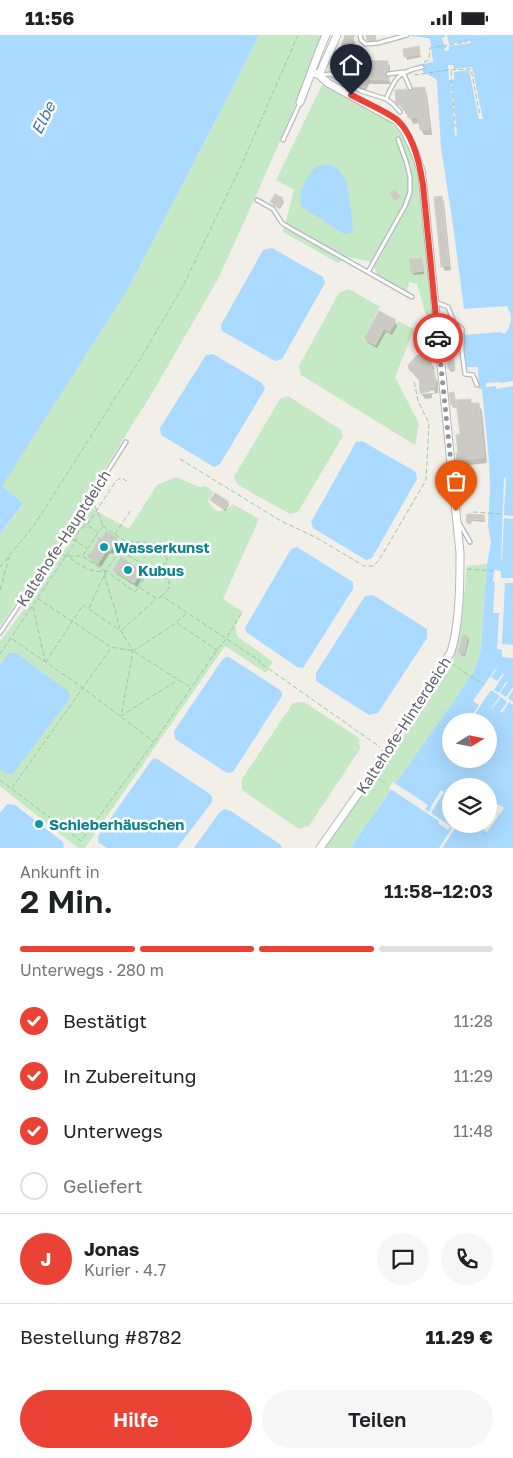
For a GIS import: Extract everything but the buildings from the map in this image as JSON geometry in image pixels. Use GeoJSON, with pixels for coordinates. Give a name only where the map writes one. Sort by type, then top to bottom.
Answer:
{"type":"FeatureCollection","features":[{"type":"Feature","properties":{"kind":"street"},"geometry":{"type":"LineString","coordinates":[[316,73],[318,53],[326,35]]}},
{"type":"Feature","properties":{"kind":"street"},"geometry":{"type":"LineString","coordinates":[[300,102],[337,35]]}},
{"type":"Feature","properties":{"kind":"street","name":"Kaltehofe-Hinterdeich"},"geometry":{"type":"LineString","coordinates":[[316,73],[328,83],[393,117],[401,125],[409,139],[421,170],[460,544],[456,628],[452,652],[372,774],[320,848]]}},
{"type":"Feature","properties":{"kind":"lane"},"geometry":{"type":"LineString","coordinates":[[360,35],[363,43],[366,44],[383,42],[407,35]]}},
{"type":"Feature","properties":{"kind":"lane"},"geometry":{"type":"LineString","coordinates":[[388,74],[403,73],[422,67]]}},
{"type":"Feature","properties":{"kind":"lane"},"geometry":{"type":"LineString","coordinates":[[316,73],[330,74],[361,91],[386,99],[400,112]]}},
{"type":"Feature","properties":{"kind":"lane"},"geometry":{"type":"LineString","coordinates":[[386,99],[393,83],[403,73]]}},
{"type":"Feature","properties":{"kind":"lane"},"geometry":{"type":"LineString","coordinates":[[403,73],[410,88]]}},
{"type":"Feature","properties":{"kind":"lane"},"geometry":{"type":"LineString","coordinates":[[283,140],[300,102]]}},
{"type":"Feature","properties":{"kind":"lane"},"geometry":{"type":"LineString","coordinates":[[368,272],[405,206],[410,192],[410,177],[398,139]]}},
{"type":"Feature","properties":{"kind":"lane"},"geometry":{"type":"LineString","coordinates":[[258,200],[274,209],[282,223],[412,297]]}},
{"type":"Feature","properties":{"kind":"lane"},"geometry":{"type":"LineString","coordinates":[[434,302],[448,307],[454,322],[462,329],[462,352],[465,374],[474,375],[477,385]]}},
{"type":"Feature","properties":{"kind":"lane","name":"Kaltehofe-Hauptdeich"},"geometry":{"type":"LineString","coordinates":[[0,633],[126,442]]}},
{"type":"Feature","properties":{"kind":"lane"},"geometry":{"type":"LineString","coordinates":[[457,521],[470,542]]}},
{"type":"Feature","properties":{"kind":"path"},"geometry":{"type":"LineString","coordinates":[[0,567],[40,515],[142,356],[183,287],[241,166],[298,35]]}},
{"type":"Feature","properties":{"kind":"path"},"geometry":{"type":"LineString","coordinates":[[422,62],[430,60],[430,48],[446,46],[465,40]]}},
{"type":"Feature","properties":{"kind":"path"},"geometry":{"type":"LineString","coordinates":[[416,75],[471,69],[480,115]]}},
{"type":"Feature","properties":{"kind":"path"},"geometry":{"type":"LineString","coordinates":[[449,70],[455,127]]}},
{"type":"Feature","properties":{"kind":"path"},"geometry":{"type":"LineString","coordinates":[[180,459],[282,521],[317,538],[364,566],[374,566],[426,480],[429,423],[418,401],[414,380]]}},
{"type":"Feature","properties":{"kind":"path"},"geometry":{"type":"LineString","coordinates":[[0,654],[67,556],[76,541],[79,530],[87,525],[118,479],[121,478],[127,481]]}},
{"type":"Feature","properties":{"kind":"path"},"geometry":{"type":"LineString","coordinates":[[95,506],[103,526],[125,541],[160,544],[168,561],[163,565],[164,578],[170,580],[169,588],[121,631]]}},
{"type":"Feature","properties":{"kind":"path"},"geometry":{"type":"LineString","coordinates":[[115,535],[131,510]]}},
{"type":"Feature","properties":{"kind":"path"},"geometry":{"type":"LineString","coordinates":[[473,512],[502,514]]}},
{"type":"Feature","properties":{"kind":"path"},"geometry":{"type":"LineString","coordinates":[[77,519],[98,532]]}},
{"type":"Feature","properties":{"kind":"path"},"geometry":{"type":"LineString","coordinates":[[82,556],[103,526]]}},
{"type":"Feature","properties":{"kind":"path"},"geometry":{"type":"LineString","coordinates":[[72,539],[88,549]]}},
{"type":"Feature","properties":{"kind":"path"},"geometry":{"type":"LineString","coordinates":[[63,555],[82,556],[106,571],[135,592],[150,569],[120,550],[106,571],[88,609]]}},
{"type":"Feature","properties":{"kind":"path"},"geometry":{"type":"LineString","coordinates":[[0,590],[9,555]]}},
{"type":"Feature","properties":{"kind":"path"},"geometry":{"type":"LineString","coordinates":[[67,556],[90,571],[98,573],[106,571]]}},
{"type":"Feature","properties":{"kind":"path"},"geometry":{"type":"LineString","coordinates":[[464,569],[494,571]]}},
{"type":"Feature","properties":{"kind":"path"},"geometry":{"type":"LineString","coordinates":[[106,571],[105,578],[121,631],[133,651],[121,717]]}},
{"type":"Feature","properties":{"kind":"path"},"geometry":{"type":"LineString","coordinates":[[139,587],[157,599]]}},
{"type":"Feature","properties":{"kind":"path"},"geometry":{"type":"LineString","coordinates":[[29,591],[38,599],[111,647],[133,651],[191,687]]}},
{"type":"Feature","properties":{"kind":"path"},"geometry":{"type":"LineString","coordinates":[[162,596],[260,661],[387,751]]}},
{"type":"Feature","properties":{"kind":"path"},"geometry":{"type":"LineString","coordinates":[[46,662],[82,605],[121,631]]}},
{"type":"Feature","properties":{"kind":"path"},"geometry":{"type":"LineString","coordinates":[[33,606],[46,662]]}},
{"type":"Feature","properties":{"kind":"path"},"geometry":{"type":"LineString","coordinates":[[133,651],[188,613]]}},
{"type":"Feature","properties":{"kind":"path"},"geometry":{"type":"LineString","coordinates":[[0,779],[81,841],[154,742],[217,649],[226,639],[241,614]]}},
{"type":"Feature","properties":{"kind":"path"},"geometry":{"type":"LineString","coordinates":[[176,623],[217,649]]}},
{"type":"Feature","properties":{"kind":"path"},"geometry":{"type":"LineString","coordinates":[[11,639],[83,688],[154,742]]}},
{"type":"Feature","properties":{"kind":"path"},"geometry":{"type":"LineString","coordinates":[[11,788],[111,647]]}},
{"type":"Feature","properties":{"kind":"path"},"geometry":{"type":"LineString","coordinates":[[452,663],[484,685]]}},
{"type":"Feature","properties":{"kind":"path"},"geometry":{"type":"LineString","coordinates":[[121,717],[178,680]]}},
{"type":"Feature","properties":{"kind":"path"},"geometry":{"type":"LineString","coordinates":[[372,774],[386,783]]}},
{"type":"Feature","properties":{"kind":"green space"},"geometry":{"type":"Polygon","coordinates":[[[259,35],[322,35],[302,90],[218,279],[151,395],[73,519],[0,626],[0,534],[23,505],[1,486],[128,289],[259,35]]]}},
{"type":"Feature","properties":{"kind":"green space"},"geometry":{"type":"Polygon","coordinates":[[[322,85],[390,121],[407,141],[419,168],[432,315],[426,315],[417,284],[409,282],[407,293],[401,294],[378,276],[372,262],[348,257],[338,263],[283,232],[294,190],[276,180],[322,85]]]}},
{"type":"Feature","properties":{"kind":"green space"},"geometry":{"type":"Polygon","coordinates":[[[349,289],[380,307],[363,340],[376,346],[384,331],[390,334],[398,321],[414,329],[395,377],[419,424],[415,445],[301,375],[299,366],[339,293],[349,289]]]}},
{"type":"Feature","properties":{"kind":"green space"},"geometry":{"type":"Polygon","coordinates":[[[288,396],[341,430],[343,436],[298,512],[290,514],[238,485],[234,477],[280,399],[288,396]]]}},
{"type":"Feature","properties":{"kind":"green space"},"geometry":{"type":"Polygon","coordinates":[[[176,477],[199,487],[205,486],[214,492],[208,501],[216,510],[225,510],[233,504],[259,519],[223,599],[243,612],[235,625],[237,636],[273,662],[266,673],[225,646],[85,848],[78,848],[0,786],[0,641],[34,596],[93,507],[96,511],[129,529],[157,485],[176,477]]]}},
{"type":"Feature","properties":{"kind":"green space"},"geometry":{"type":"Polygon","coordinates":[[[487,564],[481,649],[475,669],[445,713],[442,713],[442,718],[350,848],[323,848],[426,705],[453,660],[462,617],[467,566],[487,564]]]}},
{"type":"Feature","properties":{"kind":"green space"},"geometry":{"type":"Polygon","coordinates":[[[304,702],[359,738],[360,749],[309,826],[299,829],[242,790],[242,779],[293,703],[304,702]]]}},
{"type":"Feature","properties":{"kind":"water","name":"Elbe"},"geometry":{"type":"Polygon","coordinates":[[[0,35],[259,35],[128,289],[2,486],[23,504],[0,534],[0,35]]]}},
{"type":"Feature","properties":{"kind":"water"},"geometry":{"type":"Polygon","coordinates":[[[410,35],[513,35],[513,848],[350,848],[442,718],[442,768],[498,767],[498,713],[445,713],[475,669],[481,649],[487,564],[491,542],[488,526],[489,461],[482,389],[479,389],[478,367],[466,367],[464,335],[500,332],[505,334],[511,321],[507,306],[464,309],[441,148],[437,82],[436,79],[423,72],[421,64],[433,62],[430,39],[410,35]]]}},
{"type":"Feature","properties":{"kind":"water"},"geometry":{"type":"Polygon","coordinates":[[[326,164],[337,168],[346,180],[353,227],[350,234],[344,234],[301,206],[302,189],[306,181],[315,167],[326,164]]]}},
{"type":"Feature","properties":{"kind":"water"},"geometry":{"type":"Polygon","coordinates":[[[272,248],[323,277],[325,283],[282,359],[275,361],[222,331],[221,325],[263,250],[272,248]]]}},
{"type":"Feature","properties":{"kind":"water"},"geometry":{"type":"Polygon","coordinates":[[[213,354],[262,383],[265,389],[220,464],[214,467],[161,435],[160,428],[206,355],[213,354]]]}},
{"type":"Feature","properties":{"kind":"water"},"geometry":{"type":"Polygon","coordinates":[[[362,441],[416,472],[417,479],[372,558],[366,560],[313,528],[311,522],[356,442],[362,441]]]}},
{"type":"Feature","properties":{"kind":"water"},"geometry":{"type":"Polygon","coordinates":[[[297,547],[353,582],[353,589],[303,668],[297,667],[246,632],[245,628],[291,549],[297,547]]]}},
{"type":"Feature","properties":{"kind":"water"},"geometry":{"type":"Polygon","coordinates":[[[373,595],[427,629],[427,638],[378,713],[369,715],[316,681],[316,673],[365,596],[373,595]]]}},
{"type":"Feature","properties":{"kind":"water"},"geometry":{"type":"Polygon","coordinates":[[[9,653],[16,653],[69,692],[70,698],[13,774],[7,774],[0,769],[0,665],[9,653]]]}},
{"type":"Feature","properties":{"kind":"water"},"geometry":{"type":"Polygon","coordinates":[[[229,657],[282,693],[282,696],[233,772],[227,773],[175,739],[174,731],[222,660],[229,657]]]}},
{"type":"Feature","properties":{"kind":"water"},"geometry":{"type":"Polygon","coordinates":[[[154,758],[210,794],[212,802],[177,848],[107,848],[98,842],[98,836],[154,758]]]}},
{"type":"Feature","properties":{"kind":"water"},"geometry":{"type":"Polygon","coordinates":[[[7,804],[15,805],[63,842],[64,848],[0,848],[0,813],[7,804]]]}},
{"type":"Feature","properties":{"kind":"water"},"geometry":{"type":"Polygon","coordinates":[[[224,809],[231,811],[281,845],[282,848],[194,848],[219,813],[224,809]]]}},
{"type":"Feature","properties":{"kind":"pier"},"geometry":{"type":"Polygon","coordinates":[[[447,35],[449,44],[470,41],[471,43],[449,46],[449,50],[445,51],[446,45],[444,45],[442,38],[447,35]]]}},
{"type":"Feature","properties":{"kind":"pier"},"geometry":{"type":"Polygon","coordinates":[[[448,65],[453,65],[454,69],[472,67],[483,119],[479,119],[469,70],[454,72],[454,80],[449,80],[448,65]]]}},
{"type":"Feature","properties":{"kind":"pier"},"geometry":{"type":"Polygon","coordinates":[[[451,83],[457,135],[455,136],[451,83]]]}},
{"type":"Feature","properties":{"kind":"pier"},"geometry":{"type":"Polygon","coordinates":[[[513,381],[513,386],[496,389],[496,386],[486,387],[486,383],[513,381]]]}},
{"type":"Feature","properties":{"kind":"pier"},"geometry":{"type":"Polygon","coordinates":[[[504,478],[506,478],[504,515],[513,516],[513,519],[504,518],[501,561],[504,478]]]}},
{"type":"Feature","properties":{"kind":"pier"},"geometry":{"type":"Polygon","coordinates":[[[494,570],[501,571],[501,578],[513,578],[513,583],[505,583],[502,644],[513,645],[513,658],[502,657],[502,650],[497,649],[499,614],[502,613],[493,613],[494,570]]]}},
{"type":"Feature","properties":{"kind":"pier"},"geometry":{"type":"Polygon","coordinates":[[[496,668],[491,677],[497,681],[504,674],[494,690],[499,693],[506,682],[500,693],[506,697],[513,687],[508,698],[513,702],[513,705],[509,702],[502,713],[500,712],[507,702],[501,697],[491,709],[500,696],[491,690],[475,713],[474,713],[479,705],[473,701],[496,668]]]}},
{"type":"Feature","properties":{"kind":"pier"},"geometry":{"type":"Polygon","coordinates":[[[393,782],[428,805],[425,809],[429,812],[442,791],[442,795],[431,813],[442,820],[442,826],[438,823],[439,821],[389,788],[393,782]]]}},
{"type":"Feature","properties":{"kind":"pier"},"geometry":{"type":"Polygon","coordinates":[[[498,804],[504,808],[497,818],[498,804]]]}},
{"type":"Feature","properties":{"kind":"pier"},"geometry":{"type":"Polygon","coordinates":[[[449,833],[452,833],[442,848],[439,848],[449,833]]]}},
{"type":"Feature","properties":{"kind":"way so far"},"geometry":{"type":"LineString","coordinates":[[438,338],[456,511]]}},
{"type":"Feature","properties":{"kind":"place","name":"Wasserkunst"},"geometry":{"type":"Point","coordinates":[104,547]}},
{"type":"Feature","properties":{"kind":"place","name":"Kubus"},"geometry":{"type":"Point","coordinates":[128,570]}},
{"type":"Feature","properties":{"kind":"place","name":"Schieberhäuschen"},"geometry":{"type":"Point","coordinates":[39,824]}},
{"type":"Feature","properties":{"kind":"route"},"geometry":{"type":"LineString","coordinates":[[351,95],[393,117],[404,130],[418,161],[423,185],[438,338]]}}]}
